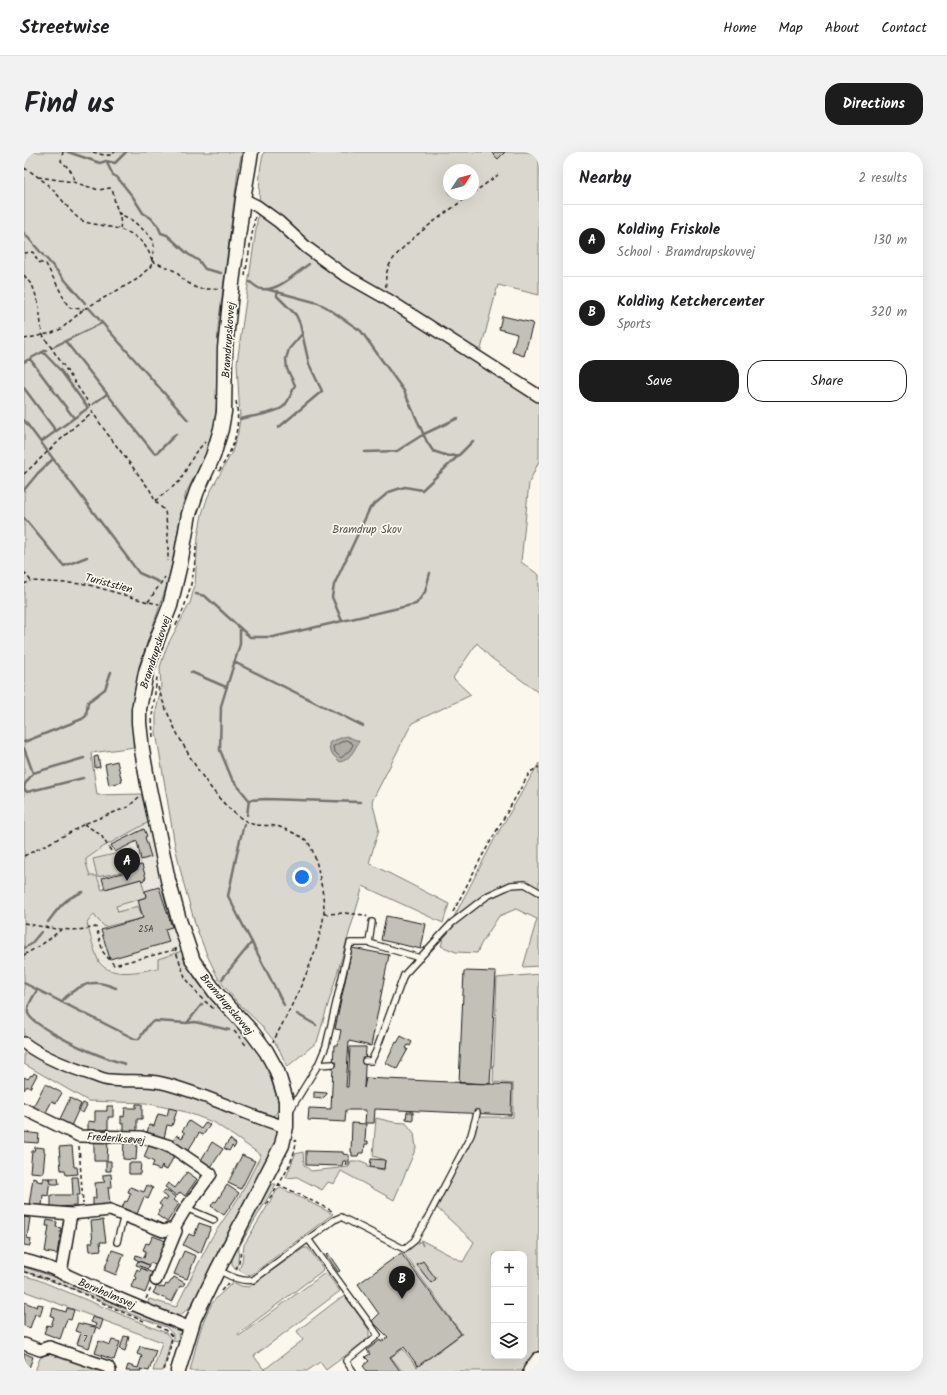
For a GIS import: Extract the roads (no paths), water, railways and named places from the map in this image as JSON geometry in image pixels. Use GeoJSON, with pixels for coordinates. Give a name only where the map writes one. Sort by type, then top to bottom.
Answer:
{"type":"FeatureCollection","features":[{"type":"Feature","properties":{"kind":"main road"},"geometry":{"type":"LineString","coordinates":[[531,1371],[539,1360]]}},
{"type":"Feature","properties":{"kind":"street","name":"Bramdrupskovvej"},"geometry":{"type":"LineString","coordinates":[[178,1371],[191,1328],[218,1270],[282,1145],[286,1121],[286,1100],[282,1086],[277,1071],[266,1051],[203,977],[193,961],[182,948],[179,920],[168,880],[148,784],[142,750],[139,708],[146,672],[170,606],[180,564],[189,514],[213,456],[221,429],[224,412],[225,348],[243,199],[251,152]]}},
{"type":"Feature","properties":{"kind":"street"},"geometry":{"type":"LineString","coordinates":[[243,199],[257,206],[279,222],[306,247],[343,274],[387,299],[539,396]]}},
{"type":"Feature","properties":{"kind":"street"},"geometry":{"type":"LineString","coordinates":[[24,1043],[49,1058],[74,1069],[110,1080],[161,1082],[195,1092],[235,1109],[286,1121]]}},
{"type":"Feature","properties":{"kind":"street","name":"Frederiksøvej"},"geometry":{"type":"LineString","coordinates":[[24,1109],[79,1136],[141,1137],[170,1146],[211,1174],[186,1208],[174,1228],[176,1231],[156,1280]]}},
{"type":"Feature","properties":{"kind":"street"},"geometry":{"type":"LineString","coordinates":[[24,1210],[71,1214],[110,1210],[163,1230],[174,1228]]}},
{"type":"Feature","properties":{"kind":"street"},"geometry":{"type":"LineString","coordinates":[[61,1273],[71,1214]]}},
{"type":"Feature","properties":{"kind":"street","name":"Bornholmsvej"},"geometry":{"type":"LineString","coordinates":[[24,1260],[34,1262],[191,1328]]}},
{"type":"Feature","properties":{"kind":"street"},"geometry":{"type":"LineString","coordinates":[[24,1344],[40,1350],[49,1348],[108,1367],[110,1371]]}},
{"type":"Feature","properties":{"kind":"lane"},"geometry":{"type":"LineString","coordinates":[[365,1061],[371,1061],[404,975],[452,923],[487,896],[511,885],[525,884],[539,892]]}},
{"type":"Feature","properties":{"kind":"lane"},"geometry":{"type":"LineString","coordinates":[[369,943],[372,922]]}},
{"type":"Feature","properties":{"kind":"lane"},"geometry":{"type":"LineString","coordinates":[[286,1121],[318,1065],[327,1040],[350,943],[369,943],[420,958]]}},
{"type":"Feature","properties":{"kind":"lane"},"geometry":{"type":"LineString","coordinates":[[318,1065],[333,1064]]}},
{"type":"Feature","properties":{"kind":"lane"},"geometry":{"type":"LineString","coordinates":[[218,1270],[232,1277],[245,1281],[254,1280],[334,1220],[341,1217],[404,1249],[414,1241],[428,1217],[471,1135],[477,1113]]}},
{"type":"Feature","properties":{"kind":"lane"},"geometry":{"type":"LineString","coordinates":[[186,1208],[214,1220]]}},
{"type":"Feature","properties":{"kind":"lane"},"geometry":{"type":"LineString","coordinates":[[117,1242],[124,1215]]}},
{"type":"Feature","properties":{"kind":"lane"},"geometry":{"type":"LineString","coordinates":[[308,1239],[378,1335],[346,1361],[353,1371]]}},
{"type":"Feature","properties":{"kind":"water"},"geometry":{"type":"Polygon","coordinates":[[[346,736],[359,741],[349,757],[340,762],[330,752],[329,744],[330,742],[346,736]]]}},
{"type":"Feature","properties":{"kind":"waterway"},"geometry":{"type":"LineString","coordinates":[[68,152],[100,163],[106,161],[115,163],[126,152]]}},
{"type":"Feature","properties":{"kind":"waterway"},"geometry":{"type":"LineString","coordinates":[[106,161],[113,175],[117,177],[133,197],[143,213],[151,218],[158,226],[161,233],[167,235],[188,254],[199,261],[205,269],[221,273]]}},
{"type":"Feature","properties":{"kind":"waterway"},"geometry":{"type":"LineString","coordinates":[[24,233],[43,255]]}},
{"type":"Feature","properties":{"kind":"waterway"},"geometry":{"type":"LineString","coordinates":[[45,257],[85,303]]}},
{"type":"Feature","properties":{"kind":"waterway"},"geometry":{"type":"LineString","coordinates":[[250,282],[261,289],[274,288],[309,264]]}},
{"type":"Feature","properties":{"kind":"waterway"},"geometry":{"type":"LineString","coordinates":[[266,289],[318,303],[361,331],[404,391],[427,442],[433,451],[448,456],[459,455],[473,441]]}},
{"type":"Feature","properties":{"kind":"waterway"},"geometry":{"type":"LineString","coordinates":[[277,291],[277,296],[296,315],[300,324],[309,364],[322,391],[278,428]]}},
{"type":"Feature","properties":{"kind":"waterway"},"geometry":{"type":"LineString","coordinates":[[89,308],[188,420]]}},
{"type":"Feature","properties":{"kind":"waterway"},"geometry":{"type":"LineString","coordinates":[[53,347],[102,323]]}},
{"type":"Feature","properties":{"kind":"waterway"},"geometry":{"type":"LineString","coordinates":[[240,419],[274,411],[283,407],[287,402],[295,385],[287,369],[286,359],[289,349],[302,334]]}},
{"type":"Feature","properties":{"kind":"waterway"},"geometry":{"type":"LineString","coordinates":[[66,342],[154,453],[158,452],[176,434]]}},
{"type":"Feature","properties":{"kind":"waterway"},"geometry":{"type":"LineString","coordinates":[[24,362],[46,350]]}},
{"type":"Feature","properties":{"kind":"waterway"},"geometry":{"type":"LineString","coordinates":[[41,442],[88,408],[61,371],[43,352]]}},
{"type":"Feature","properties":{"kind":"waterway"},"geometry":{"type":"LineString","coordinates":[[30,359],[74,418]]}},
{"type":"Feature","properties":{"kind":"waterway"},"geometry":{"type":"LineString","coordinates":[[24,388],[56,431]]}},
{"type":"Feature","properties":{"kind":"waterway"},"geometry":{"type":"LineString","coordinates":[[93,404],[107,394]]}},
{"type":"Feature","properties":{"kind":"waterway"},"geometry":{"type":"LineString","coordinates":[[365,452],[397,451],[424,434],[458,418]]}},
{"type":"Feature","properties":{"kind":"waterway"},"geometry":{"type":"LineString","coordinates":[[24,420],[139,573],[159,582]]}},
{"type":"Feature","properties":{"kind":"waterway"},"geometry":{"type":"LineString","coordinates":[[342,621],[332,597],[334,585],[370,508],[389,492],[405,487],[422,490],[458,456]]}},
{"type":"Feature","properties":{"kind":"waterway"},"geometry":{"type":"LineString","coordinates":[[24,490],[38,473],[53,459]]}},
{"type":"Feature","properties":{"kind":"waterway"},"geometry":{"type":"LineString","coordinates":[[24,518],[64,566],[87,557]]}},
{"type":"Feature","properties":{"kind":"waterway"},"geometry":{"type":"LineString","coordinates":[[196,594],[205,596],[250,637],[273,637],[416,604],[425,592],[430,573]]}},
{"type":"Feature","properties":{"kind":"waterway"},"geometry":{"type":"LineString","coordinates":[[240,628],[240,644],[221,706],[220,750],[232,779],[249,800],[266,799],[360,802]]}},
{"type":"Feature","properties":{"kind":"waterway"},"geometry":{"type":"LineString","coordinates":[[234,662],[363,726]]}},
{"type":"Feature","properties":{"kind":"waterway"},"geometry":{"type":"LineString","coordinates":[[24,742],[82,719],[86,716],[88,702],[105,689],[111,672]]}},
{"type":"Feature","properties":{"kind":"waterway"},"geometry":{"type":"LineString","coordinates":[[191,672],[226,687]]}},
{"type":"Feature","properties":{"kind":"waterway"},"geometry":{"type":"LineString","coordinates":[[24,748],[33,773],[25,784],[24,789],[27,792],[83,778]]}},
{"type":"Feature","properties":{"kind":"waterway"},"geometry":{"type":"LineString","coordinates":[[33,773],[84,758]]}},
{"type":"Feature","properties":{"kind":"waterway"},"geometry":{"type":"LineString","coordinates":[[247,815],[249,800]]}},
{"type":"Feature","properties":{"kind":"waterway"},"geometry":{"type":"LineString","coordinates":[[244,824],[228,896],[284,1005]]}},
{"type":"Feature","properties":{"kind":"waterway"},"geometry":{"type":"LineString","coordinates":[[48,922],[67,900],[83,892]]}},
{"type":"Feature","properties":{"kind":"waterway"},"geometry":{"type":"LineString","coordinates":[[24,948],[30,945],[41,932]]}},
{"type":"Feature","properties":{"kind":"waterway"},"geometry":{"type":"LineString","coordinates":[[222,979],[252,942]]}},
{"type":"Feature","properties":{"kind":"waterway"},"geometry":{"type":"LineString","coordinates":[[24,983],[135,1039],[139,1039],[149,1024],[155,1021],[195,1022],[229,1030]]}},
{"type":"Feature","properties":{"kind":"waterway"},"geometry":{"type":"LineString","coordinates":[[61,1002],[73,991],[87,984],[100,983],[116,988]]}},
{"type":"Feature","properties":{"kind":"waterway"},"geometry":{"type":"LineString","coordinates":[[37,990],[29,1004],[28,1013],[38,1024],[80,1047],[103,1057],[125,1064]]}},
{"type":"Feature","properties":{"kind":"waterway"},"geometry":{"type":"LineString","coordinates":[[187,1023],[202,1004]]}},
{"type":"Feature","properties":{"kind":"waterway"},"geometry":{"type":"LineString","coordinates":[[297,1014],[316,1025]]}},
{"type":"Feature","properties":{"kind":"place","name":"Kolding Friskole"},"geometry":{"type":"Point","coordinates":[127,881]}},
{"type":"Feature","properties":{"kind":"place","name":"Kolding Ketchercenter"},"geometry":{"type":"Point","coordinates":[402,1299]}},
{"type":"Feature","properties":{"kind":"park label","name":"Bramdrup Skov"},"geometry":{"type":"Point","coordinates":[367,529]}}]}
